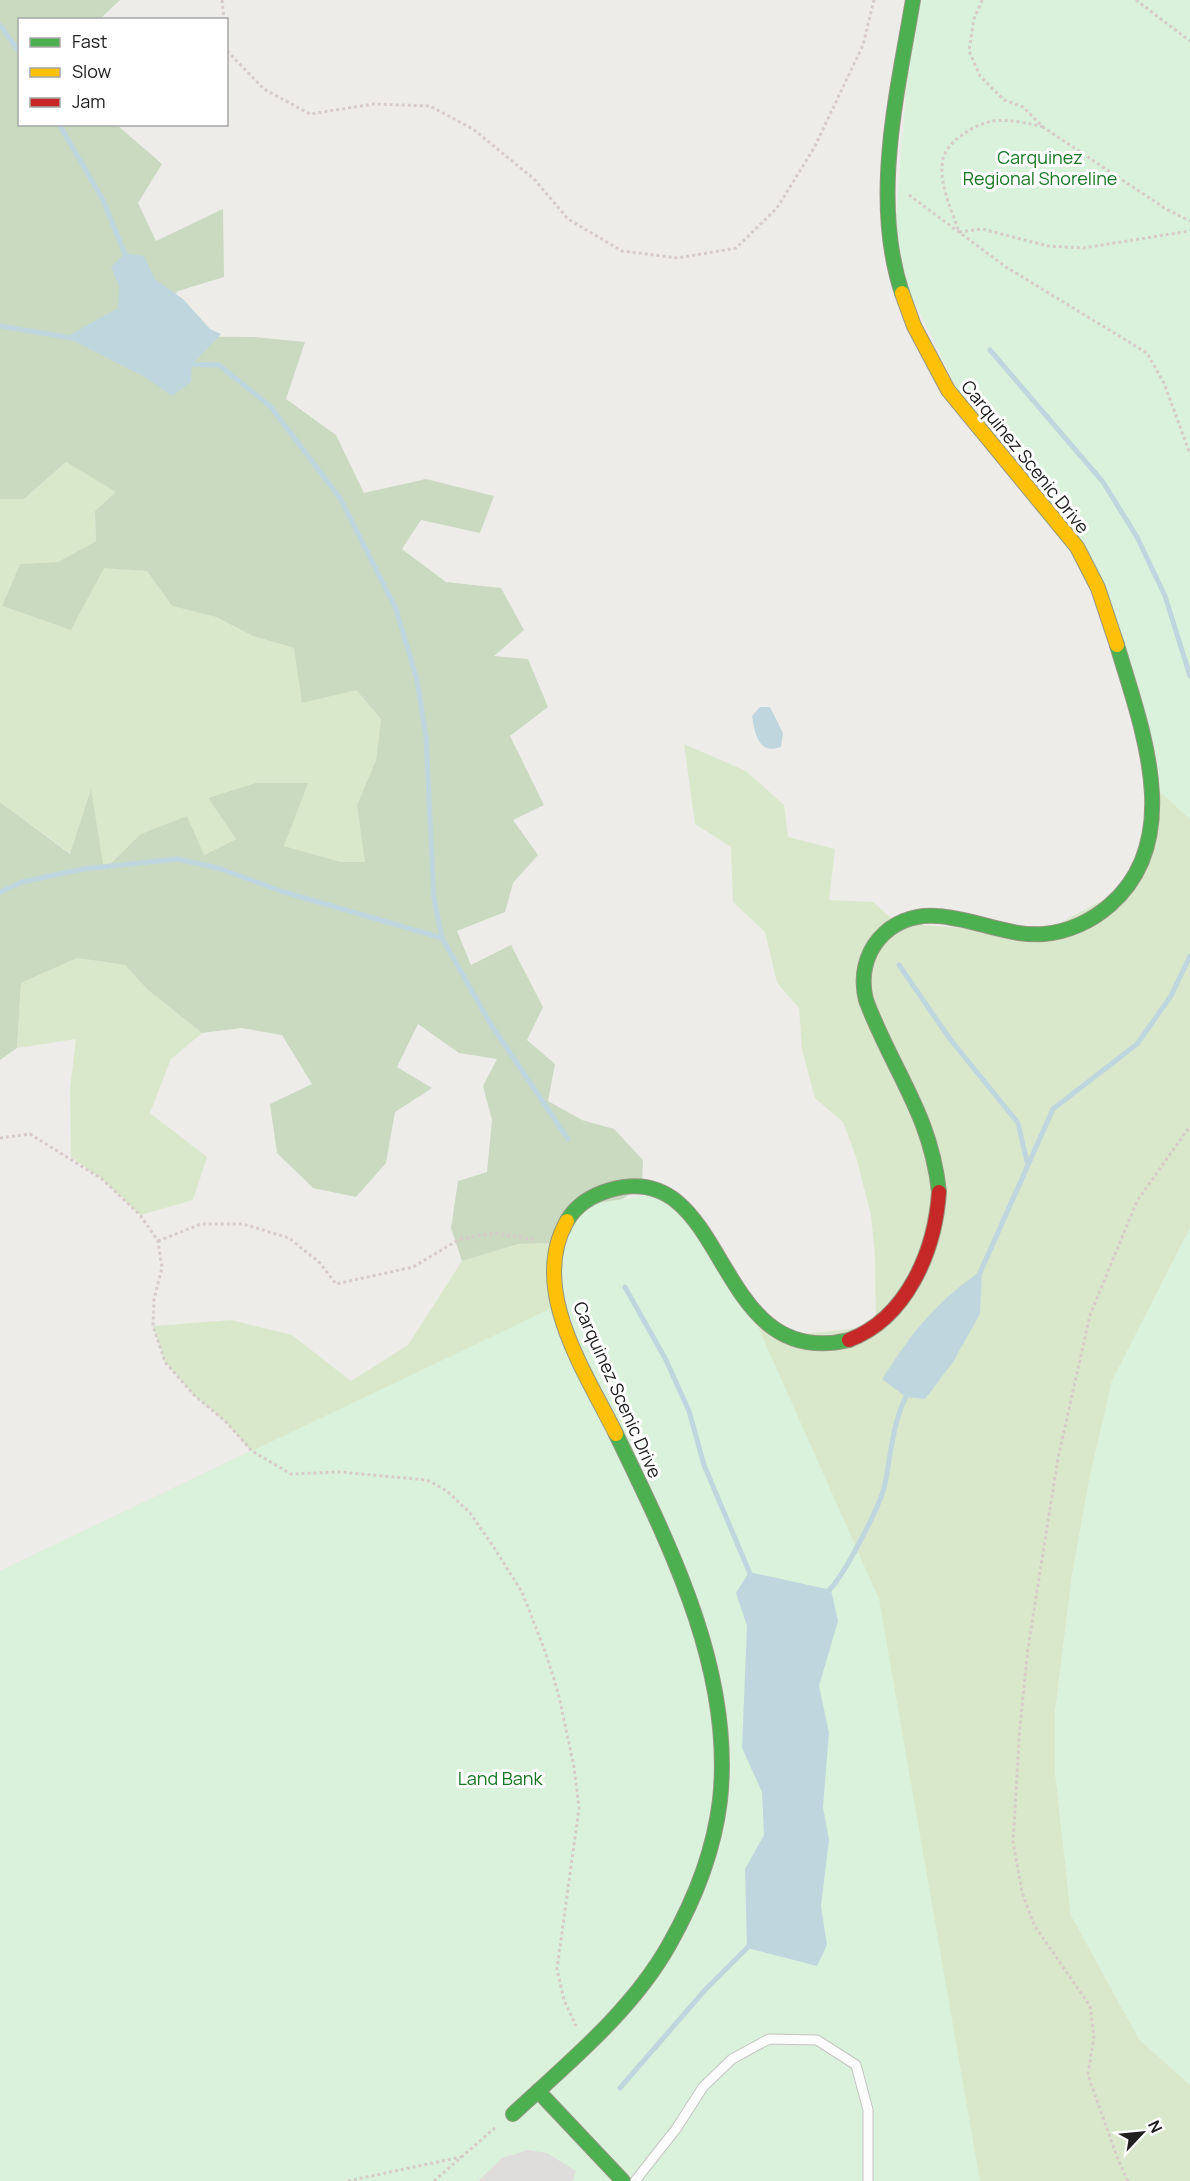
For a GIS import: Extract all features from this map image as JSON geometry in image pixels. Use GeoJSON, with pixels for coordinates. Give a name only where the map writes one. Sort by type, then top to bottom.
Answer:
{"type":"FeatureCollection","features":[{"type":"Feature","properties":{"kind":"street","name":"Carquinez Scenic Drive"},"geometry":{"type":"LineString","coordinates":[[513,2114],[588,2042],[625,2003],[654,1966],[673,1937],[696,1893],[719,1809],[722,1755],[717,1703],[702,1633],[643,1494],[569,1334],[554,1286],[552,1264],[556,1243],[567,1219],[578,1206],[592,1196],[623,1186],[642,1186],[664,1193],[684,1206],[701,1228],[750,1309],[766,1324],[785,1336],[827,1344],[846,1341],[876,1326],[902,1299],[924,1259],[936,1214],[938,1168],[926,1122],[872,1015],[863,991],[863,972],[870,951],[882,934],[897,923],[917,916],[936,915],[1039,934],[1077,926],[1095,918],[1129,886],[1145,855],[1152,819],[1152,784],[1122,661],[1099,590],[1082,555],[1059,522],[980,434],[933,369],[906,306],[898,277],[889,221],[888,181],[896,101],[913,0]]}},
{"type":"Feature","properties":{"kind":"street"},"geometry":{"type":"LineString","coordinates":[[537,2091],[622,2181]]}},
{"type":"Feature","properties":{"kind":"lane"},"geometry":{"type":"LineString","coordinates":[[635,2181],[676,2129],[703,2087],[732,2059],[769,2039],[817,2040],[856,2065],[868,2110],[868,2181]]}},
{"type":"Feature","properties":{"kind":"path"},"geometry":{"type":"LineString","coordinates":[[222,0],[224,18]]}},
{"type":"Feature","properties":{"kind":"path"},"geometry":{"type":"LineString","coordinates":[[228,52],[264,89],[310,114],[374,104],[430,106],[473,129],[534,179],[568,219],[622,251],[678,258],[736,248],[777,208],[814,148],[863,45],[874,0]]}},
{"type":"Feature","properties":{"kind":"path"},"geometry":{"type":"LineString","coordinates":[[982,0],[974,19],[969,51],[980,76],[1004,100],[1023,107],[1043,127],[1167,209],[1190,221]]}},
{"type":"Feature","properties":{"kind":"path"},"geometry":{"type":"LineString","coordinates":[[1136,0],[1190,41]]}},
{"type":"Feature","properties":{"kind":"path"},"geometry":{"type":"LineString","coordinates":[[959,232],[944,187],[943,159],[952,141],[991,121],[1015,121],[1043,127]]}},
{"type":"Feature","properties":{"kind":"path"},"geometry":{"type":"LineString","coordinates":[[888,181],[1006,267],[1147,352],[1164,383],[1190,454]]}},
{"type":"Feature","properties":{"kind":"path"},"geometry":{"type":"LineString","coordinates":[[959,232],[982,230],[1048,246],[1083,248],[1190,231]]}},
{"type":"Feature","properties":{"kind":"path"},"geometry":{"type":"LineString","coordinates":[[1128,2181],[1117,2157],[1088,2075],[1094,2036],[1090,2006],[1034,1925],[1022,1892],[1013,1842],[1020,1726],[1028,1648],[1058,1458],[1090,1315],[1137,1202],[1190,1126]]}},
{"type":"Feature","properties":{"kind":"path"},"geometry":{"type":"LineString","coordinates":[[0,1138],[30,1134],[71,1157],[102,1179],[140,1215],[158,1241],[162,1268],[154,1299],[153,1326],[165,1362],[195,1396],[225,1421],[252,1451],[291,1474],[340,1472],[427,1480],[447,1491],[470,1513],[522,1592],[558,1692],[575,1777],[579,1808],[557,1969],[564,2000],[576,2026],[588,2042]]}},
{"type":"Feature","properties":{"kind":"path"},"geometry":{"type":"LineString","coordinates":[[158,1241],[201,1224],[243,1224],[290,1239],[320,1263],[336,1284],[414,1267],[460,1239],[496,1233],[556,1243]]}},
{"type":"Feature","properties":{"kind":"path"},"geometry":{"type":"LineString","coordinates":[[437,2180],[513,2114]]}},
{"type":"Feature","properties":{"kind":"path"},"geometry":{"type":"LineString","coordinates":[[348,2181],[461,2157]]}},
{"type":"Feature","properties":{"kind":"green space"},"geometry":{"type":"Polygon","coordinates":[[[0,0],[120,0],[101,18],[18,18],[18,126],[118,126],[162,164],[138,203],[156,241],[223,209],[224,277],[178,291],[124,336],[253,337],[305,342],[286,399],[336,435],[364,493],[426,479],[494,496],[480,533],[421,520],[402,549],[446,582],[501,588],[524,630],[494,656],[528,659],[548,707],[510,736],[544,805],[513,820],[538,855],[513,883],[505,912],[457,931],[471,965],[511,945],[543,1007],[527,1040],[555,1064],[548,1101],[582,1120],[614,1129],[643,1160],[642,1186],[556,1243],[518,1244],[462,1261],[451,1228],[458,1181],[487,1172],[492,1120],[483,1086],[497,1059],[459,1053],[418,1024],[397,1067],[432,1088],[395,1112],[386,1163],[356,1197],[313,1188],[277,1153],[270,1104],[312,1084],[282,1035],[241,1028],[202,1033],[148,990],[125,965],[77,958],[21,983],[17,1048],[0,1060],[0,802],[70,854],[91,789],[104,870],[141,834],[187,816],[204,855],[236,839],[208,798],[256,783],[308,783],[284,846],[341,862],[365,862],[357,805],[376,760],[381,719],[356,690],[302,703],[294,648],[253,636],[216,617],[172,606],[147,571],[104,568],[71,630],[2,606],[20,564],[58,562],[96,541],[95,511],[116,492],[66,462],[24,499],[0,499],[0,0]]]}},
{"type":"Feature","properties":{"kind":"green space","name":"Carquinez Regional Shoreline"},"geometry":{"type":"Polygon","coordinates":[[[913,0],[1190,0],[1190,819],[1152,784],[1099,590],[979,434],[893,258],[913,0]]]}},
{"type":"Feature","properties":{"kind":"green space"},"geometry":{"type":"Polygon","coordinates":[[[66,462],[117,492],[95,511],[96,541],[58,562],[20,564],[2,606],[71,630],[104,567],[147,571],[172,606],[216,617],[253,636],[294,648],[356,690],[381,719],[376,760],[357,805],[366,862],[341,862],[284,846],[307,783],[208,798],[236,839],[203,855],[187,817],[141,834],[103,871],[90,791],[71,854],[0,802],[0,499],[24,499],[66,462]]]}},
{"type":"Feature","properties":{"kind":"green space","name":"Land Bank"},"geometry":{"type":"Polygon","coordinates":[[[684,744],[746,771],[784,805],[788,837],[835,849],[829,900],[873,902],[897,923],[1039,934],[1129,886],[1152,784],[1190,819],[1190,1228],[1112,1381],[1089,1481],[1072,1576],[1055,1713],[1055,1771],[1071,1915],[1139,2039],[1190,2085],[1190,2181],[0,2181],[0,1571],[251,1451],[225,1421],[195,1396],[165,1362],[153,1326],[231,1320],[292,1335],[351,1381],[408,1345],[462,1261],[518,1244],[556,1243],[785,1336],[876,1326],[875,1256],[871,1215],[856,1157],[843,1122],[815,1098],[802,1050],[799,1008],[777,983],[765,932],[733,902],[731,847],[695,824],[684,744]]]}},
{"type":"Feature","properties":{"kind":"green space"},"geometry":{"type":"Polygon","coordinates":[[[77,958],[125,965],[148,990],[202,1033],[171,1059],[150,1113],[207,1157],[193,1200],[140,1215],[102,1179],[71,1157],[70,1089],[76,1039],[17,1048],[21,983],[77,958]]]}},
{"type":"Feature","properties":{"kind":"green space","name":"Land Bank"},"geometry":{"type":"Polygon","coordinates":[[[664,1193],[750,1309],[879,1599],[980,2181],[0,2181],[0,1571],[558,1305],[554,1286],[578,1206],[664,1193]]]}},
{"type":"Feature","properties":{"kind":"green space"},"geometry":{"type":"Polygon","coordinates":[[[1190,1228],[1190,2085],[1139,2039],[1071,1915],[1055,1771],[1055,1713],[1072,1576],[1089,1481],[1112,1381],[1190,1228]]]}},
{"type":"Feature","properties":{"kind":"shaded area"},"geometry":{"type":"Polygon","coordinates":[[[528,2150],[547,2153],[576,2171],[572,2181],[478,2181],[502,2158],[528,2150]]]}},
{"type":"Feature","properties":{"kind":"water"},"geometry":{"type":"Polygon","coordinates":[[[125,253],[144,256],[155,279],[183,299],[210,329],[221,334],[192,364],[191,382],[172,396],[145,377],[66,337],[118,308],[119,286],[111,267],[125,253]]]}},
{"type":"Feature","properties":{"kind":"water"},"geometry":{"type":"Polygon","coordinates":[[[760,707],[770,707],[783,733],[781,747],[767,748],[756,736],[752,716],[760,707]]]}},
{"type":"Feature","properties":{"kind":"water"},"geometry":{"type":"Polygon","coordinates":[[[982,1270],[980,1314],[953,1362],[925,1399],[906,1397],[882,1379],[926,1319],[951,1294],[982,1270]]]}},
{"type":"Feature","properties":{"kind":"water"},"geometry":{"type":"Polygon","coordinates":[[[749,1572],[831,1590],[838,1621],[819,1686],[829,1733],[823,1807],[829,1840],[821,1906],[827,1945],[817,1966],[747,1948],[745,1869],[764,1835],[762,1792],[742,1748],[747,1626],[736,1593],[749,1572]]]}},
{"type":"Feature","properties":{"kind":"waterway"},"geometry":{"type":"LineString","coordinates":[[0,25],[18,50]]}},
{"type":"Feature","properties":{"kind":"waterway"},"geometry":{"type":"LineString","coordinates":[[60,126],[103,200],[127,259]]}},
{"type":"Feature","properties":{"kind":"waterway"},"geometry":{"type":"LineString","coordinates":[[0,326],[72,338]]}},
{"type":"Feature","properties":{"kind":"waterway"},"geometry":{"type":"LineString","coordinates":[[990,350],[1103,482],[1137,537],[1165,596],[1190,676]]}},
{"type":"Feature","properties":{"kind":"waterway"},"geometry":{"type":"LineString","coordinates":[[186,364],[219,365],[270,406],[340,498],[396,609],[417,680],[426,737],[434,899],[442,938],[490,1023],[568,1139]]}},
{"type":"Feature","properties":{"kind":"waterway"},"geometry":{"type":"LineString","coordinates":[[0,892],[22,882],[83,869],[177,859],[218,868],[284,892],[442,938]]}},
{"type":"Feature","properties":{"kind":"waterway"},"geometry":{"type":"LineString","coordinates":[[979,1275],[1053,1109],[1137,1044],[1171,996],[1190,956]]}},
{"type":"Feature","properties":{"kind":"waterway"},"geometry":{"type":"LineString","coordinates":[[899,965],[950,1039],[1018,1123],[1027,1162]]}},
{"type":"Feature","properties":{"kind":"waterway"},"geometry":{"type":"LineString","coordinates":[[625,1287],[666,1360],[689,1411],[704,1465],[751,1576]]}},
{"type":"Feature","properties":{"kind":"waterway"},"geometry":{"type":"LineString","coordinates":[[826,1593],[851,1559],[882,1494],[896,1424],[909,1391]]}},
{"type":"Feature","properties":{"kind":"waterway"},"geometry":{"type":"LineString","coordinates":[[620,2088],[705,1990],[752,1943]]}},
{"type":"Feature","properties":{"kind":"traffic: fast"},"geometry":{"type":"LineString","coordinates":[[902,293],[893,258],[888,221],[888,184],[894,109],[913,0]]}},
{"type":"Feature","properties":{"kind":"traffic: fast"},"geometry":{"type":"LineString","coordinates":[[939,1192],[935,1164],[919,1115],[866,1000],[865,966],[879,939],[890,928],[904,921],[920,917],[950,917],[1017,933],[1053,933],[1079,925],[1095,916],[1110,905],[1133,878],[1147,848],[1152,815],[1151,781],[1137,711],[1117,645]]}},
{"type":"Feature","properties":{"kind":"traffic: fast"},"geometry":{"type":"LineString","coordinates":[[567,1221],[580,1205],[604,1192],[649,1188],[679,1203],[702,1231],[744,1298],[770,1326],[804,1342],[849,1340]]}},
{"type":"Feature","properties":{"kind":"traffic: fast"},"geometry":{"type":"LineString","coordinates":[[513,2114],[598,2035],[637,1992],[654,1969],[669,1945],[695,1893],[708,1857],[720,1800],[722,1752],[717,1705],[694,1611],[657,1520],[616,1434]]}},
{"type":"Feature","properties":{"kind":"traffic: fast"},"geometry":{"type":"LineString","coordinates":[[538,2091],[623,2181]]}},
{"type":"Feature","properties":{"kind":"traffic: slow"},"geometry":{"type":"LineString","coordinates":[[902,293],[914,326],[948,390],[1077,547],[1098,588],[1117,645]]}},
{"type":"Feature","properties":{"kind":"traffic: slow"},"geometry":{"type":"LineString","coordinates":[[567,1221],[557,1247],[554,1274],[557,1302],[577,1358],[616,1434]]}},
{"type":"Feature","properties":{"kind":"traffic: jam"},"geometry":{"type":"LineString","coordinates":[[849,1340],[869,1330],[887,1316],[902,1299],[914,1280],[931,1237],[939,1192]]}}]}
